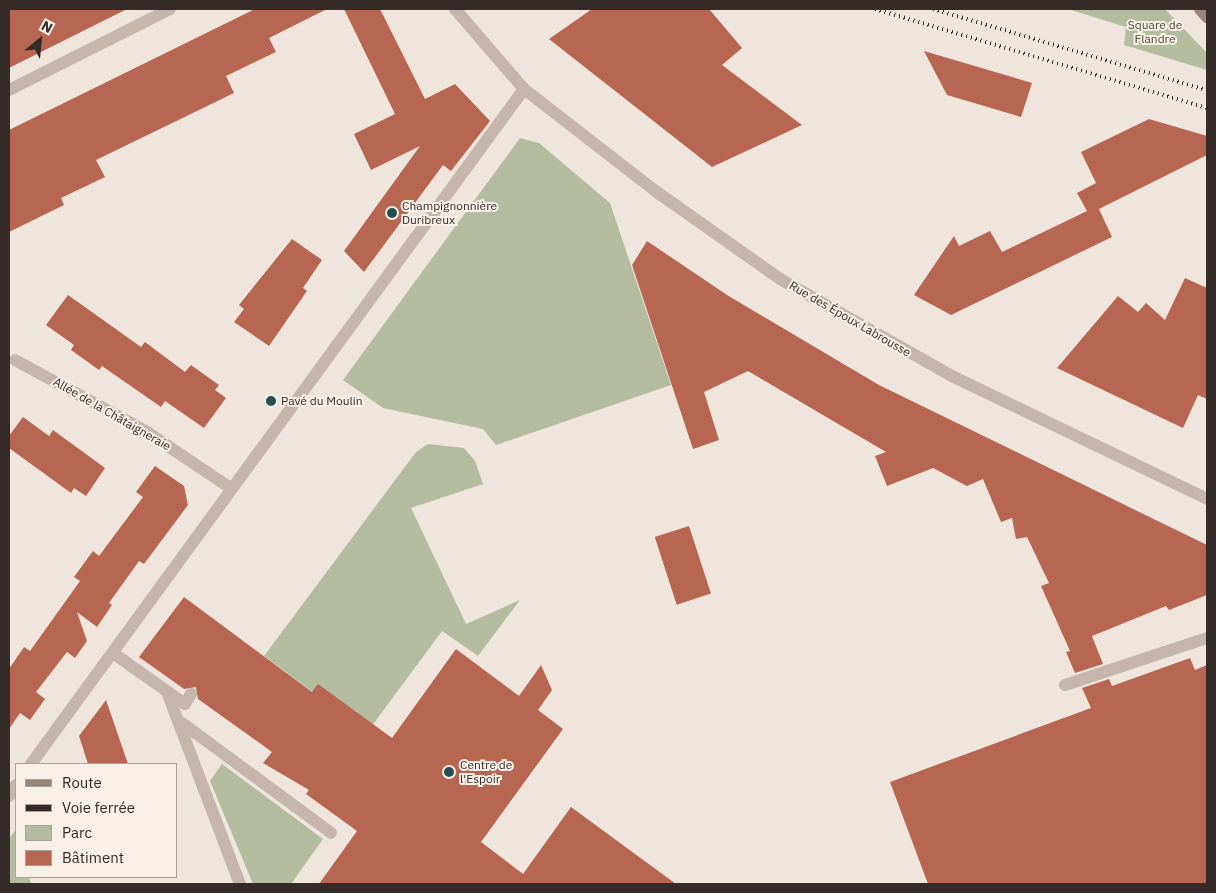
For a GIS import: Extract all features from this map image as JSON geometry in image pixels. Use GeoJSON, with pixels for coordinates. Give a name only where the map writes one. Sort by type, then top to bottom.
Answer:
{"type":"FeatureCollection","features":[{"type":"Feature","properties":{"kind":"main road"},"geometry":{"type":"LineString","coordinates":[[1200,9],[1207,17]]}},
{"type":"Feature","properties":{"kind":"street"},"geometry":{"type":"LineString","coordinates":[[9,90],[170,9]]}},
{"type":"Feature","properties":{"kind":"street","name":"Rue des Époux Labrousse"},"geometry":{"type":"LineString","coordinates":[[455,9],[524,89],[719,238],[830,309],[954,377],[1207,499]]}},
{"type":"Feature","properties":{"kind":"street"},"geometry":{"type":"LineString","coordinates":[[33,763],[524,89]]}},
{"type":"Feature","properties":{"kind":"street","name":"Allée de la Châtaigneraie"},"geometry":{"type":"LineString","coordinates":[[15,360],[147,432],[232,489]]}},
{"type":"Feature","properties":{"kind":"street"},"geometry":{"type":"LineString","coordinates":[[1064,685],[1207,638]]}},
{"type":"Feature","properties":{"kind":"street"},"geometry":{"type":"LineString","coordinates":[[113,653],[185,704],[191,694]]}},
{"type":"Feature","properties":{"kind":"street"},"geometry":{"type":"LineString","coordinates":[[167,692],[240,884]]}},
{"type":"Feature","properties":{"kind":"street"},"geometry":{"type":"LineString","coordinates":[[178,720],[332,833]]}},
{"type":"Feature","properties":{"kind":"green space","name":"Square de Flandre"},"geometry":{"type":"Polygon","coordinates":[[[1068,9],[1165,9],[1207,53],[1207,70],[1124,45],[1126,27],[1068,9]]]}},
{"type":"Feature","properties":{"kind":"green space"},"geometry":{"type":"Polygon","coordinates":[[[520,138],[539,143],[610,203],[671,385],[496,445],[483,429],[383,408],[343,380],[520,138]]]}},
{"type":"Feature","properties":{"kind":"green space"},"geometry":{"type":"Polygon","coordinates":[[[428,444],[464,448],[475,461],[483,484],[411,508],[466,624],[520,600],[478,656],[442,631],[343,765],[313,692],[264,656],[416,452],[428,444]]]}},
{"type":"Feature","properties":{"kind":"green space"},"geometry":{"type":"Polygon","coordinates":[[[222,764],[323,839],[291,884],[253,884],[210,781],[222,764]]]}},
{"type":"Feature","properties":{"kind":"green space"},"geometry":{"type":"Polygon","coordinates":[[[15,830],[15,878],[29,878],[31,884],[9,884],[9,839],[15,830]]]}},
{"type":"Feature","properties":{"kind":"building"},"geometry":{"type":"Polygon","coordinates":[[[9,9],[127,9],[9,68],[9,9]]]}},
{"type":"Feature","properties":{"kind":"building"},"geometry":{"type":"Polygon","coordinates":[[[255,9],[327,9],[269,38],[276,52],[226,76],[234,93],[96,160],[105,177],[61,198],[64,205],[9,232],[9,130],[255,9]]]}},
{"type":"Feature","properties":{"kind":"building"},"geometry":{"type":"Polygon","coordinates":[[[344,9],[380,9],[425,99],[455,84],[490,121],[451,171],[443,165],[364,272],[344,251],[420,146],[371,170],[354,134],[395,114],[344,9]]]}},
{"type":"Feature","properties":{"kind":"building"},"geometry":{"type":"Polygon","coordinates":[[[592,9],[709,9],[742,48],[722,65],[802,125],[712,167],[549,39],[592,9]]]}},
{"type":"Feature","properties":{"kind":"building"},"geometry":{"type":"Polygon","coordinates":[[[924,51],[1032,83],[1021,117],[947,95],[924,51]]]}},
{"type":"Feature","properties":{"kind":"building"},"geometry":{"type":"Polygon","coordinates":[[[1149,119],[1207,136],[1207,155],[1099,209],[1112,237],[951,315],[914,295],[954,236],[959,246],[990,231],[1002,252],[1087,211],[1077,193],[1096,183],[1081,152],[1149,119]]]}},
{"type":"Feature","properties":{"kind":"building"},"geometry":{"type":"Polygon","coordinates":[[[292,239],[322,260],[303,288],[307,291],[269,346],[234,322],[244,309],[239,305],[292,239]]]}},
{"type":"Feature","properties":{"kind":"building"},"geometry":{"type":"Polygon","coordinates":[[[647,241],[727,295],[879,385],[1207,545],[1207,595],[1169,610],[1166,606],[1092,636],[1103,664],[1075,673],[1066,652],[1070,651],[1041,586],[1049,583],[1027,537],[1016,539],[1012,518],[1001,522],[983,479],[967,486],[933,468],[887,486],[875,456],[886,452],[748,371],[704,392],[719,440],[693,449],[632,265],[647,241]]]}},
{"type":"Feature","properties":{"kind":"building"},"geometry":{"type":"Polygon","coordinates":[[[1185,278],[1207,288],[1207,399],[1198,395],[1183,428],[1057,368],[1118,296],[1138,312],[1146,303],[1165,320],[1185,278]]]}},
{"type":"Feature","properties":{"kind":"building"},"geometry":{"type":"Polygon","coordinates":[[[68,295],[141,347],[145,342],[185,372],[191,365],[219,385],[215,390],[226,398],[204,428],[165,401],[161,407],[102,366],[99,370],[71,350],[74,345],[46,325],[68,295]]]}},
{"type":"Feature","properties":{"kind":"building"},"geometry":{"type":"Polygon","coordinates":[[[23,417],[49,436],[53,430],[105,468],[86,496],[74,488],[71,493],[9,448],[9,436],[23,417]]]}},
{"type":"Feature","properties":{"kind":"building"},"geometry":{"type":"Polygon","coordinates":[[[155,466],[184,486],[188,505],[144,564],[139,561],[109,603],[112,605],[97,627],[77,612],[87,641],[75,658],[67,652],[36,692],[45,699],[30,720],[20,713],[9,729],[9,669],[24,647],[30,651],[80,581],[74,577],[93,551],[99,556],[143,497],[136,492],[155,466]]]}},
{"type":"Feature","properties":{"kind":"building"},"geometry":{"type":"Polygon","coordinates":[[[689,526],[711,594],[677,605],[655,537],[689,526]]]}},
{"type":"Feature","properties":{"kind":"building","name":"Centre de l'Espoir"},"geometry":{"type":"Polygon","coordinates":[[[184,597],[312,692],[318,684],[392,738],[456,649],[519,696],[541,665],[552,690],[538,710],[563,729],[481,842],[523,874],[571,807],[676,884],[319,884],[357,831],[306,794],[309,790],[263,763],[272,752],[198,699],[196,687],[184,689],[139,657],[184,597]]]}},
{"type":"Feature","properties":{"kind":"building"},"geometry":{"type":"Polygon","coordinates":[[[1190,658],[1195,670],[1207,665],[1207,884],[928,884],[890,782],[1091,708],[1082,688],[1109,679],[1112,686],[1190,658]]]}},
{"type":"Feature","properties":{"kind":"building"},"geometry":{"type":"Polygon","coordinates":[[[106,700],[128,763],[88,763],[79,736],[106,700]]]}},
{"type":"Feature","properties":{"kind":"railway"},"geometry":{"type":"LineString","coordinates":[[875,9],[1207,108]]}},
{"type":"Feature","properties":{"kind":"railway"},"geometry":{"type":"LineString","coordinates":[[933,9],[1207,90]]}},
{"type":"Feature","properties":{"kind":"place","name":"Champignonnière Duribreux"},"geometry":{"type":"Point","coordinates":[392,213]}},
{"type":"Feature","properties":{"kind":"place","name":"Pavé du Moulin"},"geometry":{"type":"Point","coordinates":[271,401]}},
{"type":"Feature","properties":{"kind":"place","name":"Centre de l'Espoir"},"geometry":{"type":"Point","coordinates":[449,772]}}]}
